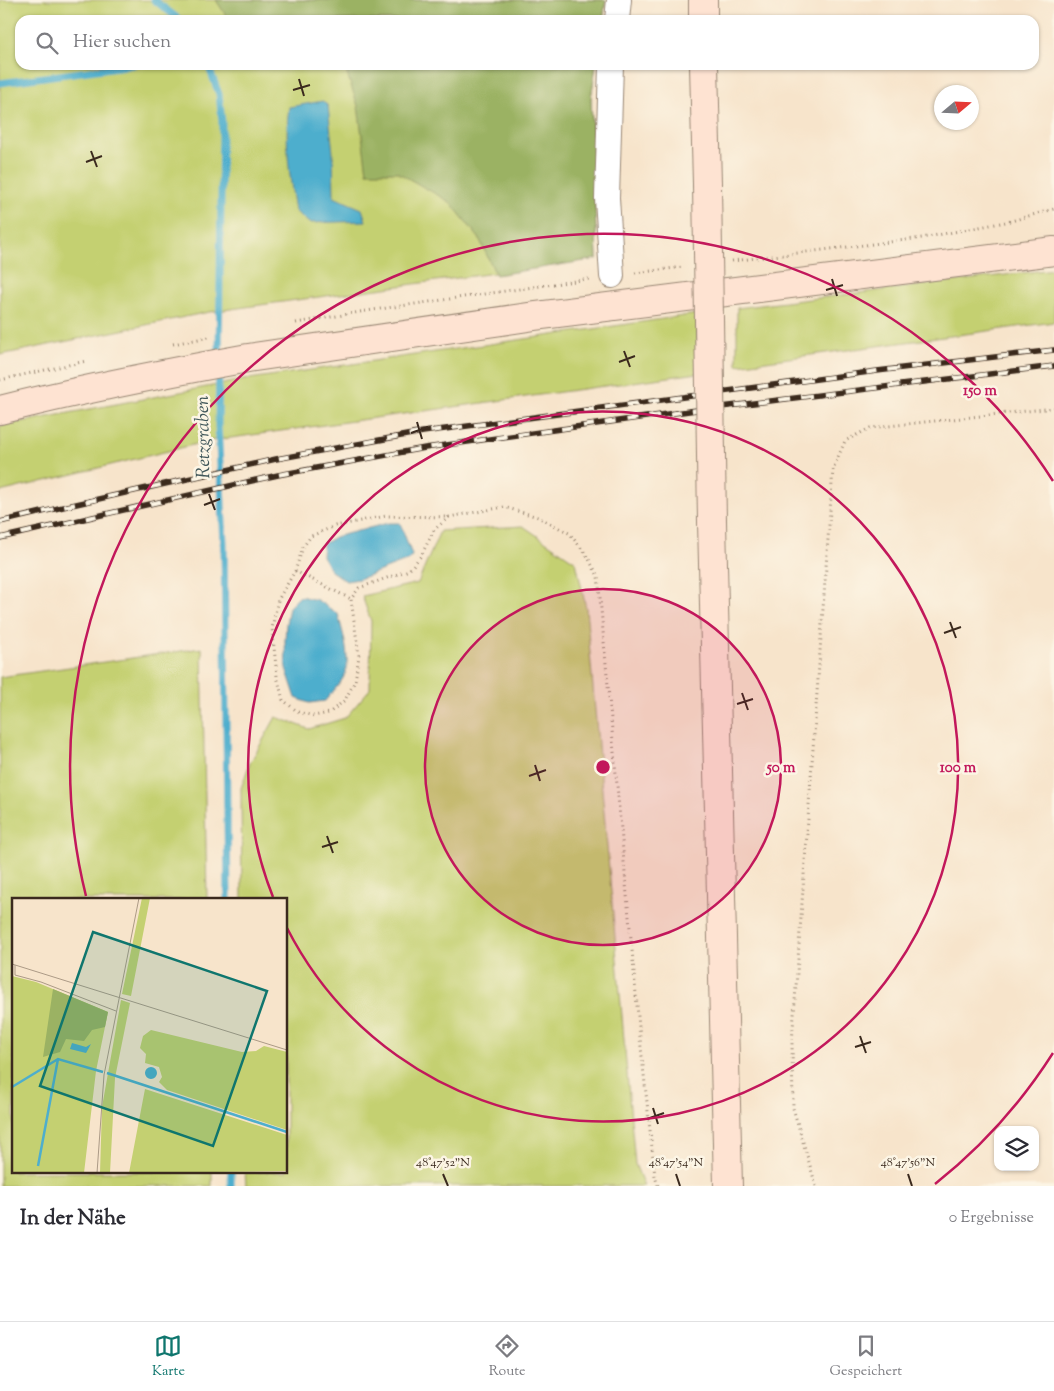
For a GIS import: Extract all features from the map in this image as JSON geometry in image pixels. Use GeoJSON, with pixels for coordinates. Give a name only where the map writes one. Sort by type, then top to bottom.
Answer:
{"type":"FeatureCollection","features":[{"type":"Feature","properties":{"kind":"street"},"geometry":{"type":"LineString","coordinates":[[618,15],[619,0]]}},
{"type":"Feature","properties":{"kind":"street"},"geometry":{"type":"LineString","coordinates":[[703,0],[703,15]]}},
{"type":"Feature","properties":{"kind":"street"},"geometry":{"type":"LineString","coordinates":[[611,70],[607,198],[612,276]]}},
{"type":"Feature","properties":{"kind":"street"},"geometry":{"type":"LineString","coordinates":[[704,70],[712,522],[728,1186]]}},
{"type":"Feature","properties":{"kind":"street"},"geometry":{"type":"LineString","coordinates":[[0,410],[201,366],[248,358],[535,316],[1054,251]]}},
{"type":"Feature","properties":{"kind":"path"},"geometry":{"type":"LineString","coordinates":[[728,261],[922,238],[1011,221],[1054,209]]}},
{"type":"Feature","properties":{"kind":"path"},"geometry":{"type":"LineString","coordinates":[[293,323],[366,311],[690,266]]}},
{"type":"Feature","properties":{"kind":"path"},"geometry":{"type":"LineString","coordinates":[[816,1186],[793,1108],[792,1043],[833,469],[845,441],[870,428],[1054,408]]}},
{"type":"Feature","properties":{"kind":"path"},"geometry":{"type":"LineString","coordinates":[[449,518],[434,530],[421,556],[409,570],[359,588],[351,598],[359,656],[355,681],[345,700],[329,713],[314,716],[298,712],[283,700],[276,676],[272,628],[278,600],[295,571],[303,547],[311,536],[335,526],[386,516],[449,518],[504,507],[538,517],[569,533],[586,554],[598,576],[640,1038],[655,1176],[658,1186]]}},
{"type":"Feature","properties":{"kind":"path"},"geometry":{"type":"LineString","coordinates":[[295,571],[351,598]]}},
{"type":"Feature","properties":{"kind":"green space"},"geometry":{"type":"Polygon","coordinates":[[[0,0],[606,0],[604,15],[15,15],[15,70],[595,70],[591,98],[597,259],[209,312],[0,355],[0,0]]]}},
{"type":"Feature","properties":{"kind":"green space"},"geometry":{"type":"Polygon","coordinates":[[[216,0],[606,0],[604,15],[226,15],[216,0]]]}},
{"type":"Feature","properties":{"kind":"green space"},"geometry":{"type":"Polygon","coordinates":[[[346,70],[595,70],[591,98],[597,259],[496,275],[479,238],[450,202],[397,172],[367,172],[358,106],[346,70]]]}},
{"type":"Feature","properties":{"kind":"green space"},"geometry":{"type":"Polygon","coordinates":[[[1054,269],[1054,322],[737,365],[737,308],[1054,269]]]}},
{"type":"Feature","properties":{"kind":"green space"},"geometry":{"type":"Polygon","coordinates":[[[697,314],[698,373],[209,441],[0,492],[0,426],[249,379],[697,314]]]}},
{"type":"Feature","properties":{"kind":"green space"},"geometry":{"type":"Polygon","coordinates":[[[523,526],[576,562],[586,608],[635,1164],[644,1186],[246,1186],[245,1174],[288,1174],[288,898],[242,898],[241,788],[250,763],[276,717],[309,729],[345,718],[370,689],[371,621],[362,596],[418,583],[440,531],[523,526]]]}},
{"type":"Feature","properties":{"kind":"green space"},"geometry":{"type":"Polygon","coordinates":[[[202,648],[207,898],[12,898],[12,1174],[212,1174],[212,1186],[0,1186],[0,677],[202,648]]]}},
{"type":"Feature","properties":{"kind":"water"},"geometry":{"type":"Polygon","coordinates":[[[323,101],[328,106],[333,153],[334,197],[362,209],[366,221],[309,223],[295,211],[287,146],[289,107],[323,101]]]}},
{"type":"Feature","properties":{"kind":"water"},"geometry":{"type":"Polygon","coordinates":[[[388,523],[400,523],[412,555],[409,560],[359,579],[346,581],[331,571],[322,556],[323,544],[335,537],[388,523]]]}},
{"type":"Feature","properties":{"kind":"water"},"geometry":{"type":"Polygon","coordinates":[[[300,596],[317,600],[338,614],[344,636],[347,662],[344,676],[325,701],[309,703],[296,698],[286,668],[285,641],[289,607],[300,596]]]}},
{"type":"Feature","properties":{"kind":"waterway","name":"Retzgraben"},"geometry":{"type":"LineString","coordinates":[[154,0],[174,15]]}},
{"type":"Feature","properties":{"kind":"waterway"},"geometry":{"type":"LineString","coordinates":[[0,83],[96,70]]}},
{"type":"Feature","properties":{"kind":"waterway","name":"Retzgraben"},"geometry":{"type":"LineString","coordinates":[[210,70],[219,94],[222,122],[219,358]]}},
{"type":"Feature","properties":{"kind":"waterway","name":"Retzgraben"},"geometry":{"type":"LineString","coordinates":[[219,368],[218,425],[224,543],[228,898]]}},
{"type":"Feature","properties":{"kind":"waterway","name":"Retzgraben"},"geometry":{"type":"LineString","coordinates":[[231,1174],[231,1186]]}},
{"type":"Feature","properties":{"kind":"railway"},"geometry":{"type":"LineString","coordinates":[[0,522],[276,459],[423,432],[877,371],[1054,350]]}},
{"type":"Feature","properties":{"kind":"railway"},"geometry":{"type":"LineString","coordinates":[[0,538],[278,475],[425,448],[689,411],[1054,366]]}}]}
